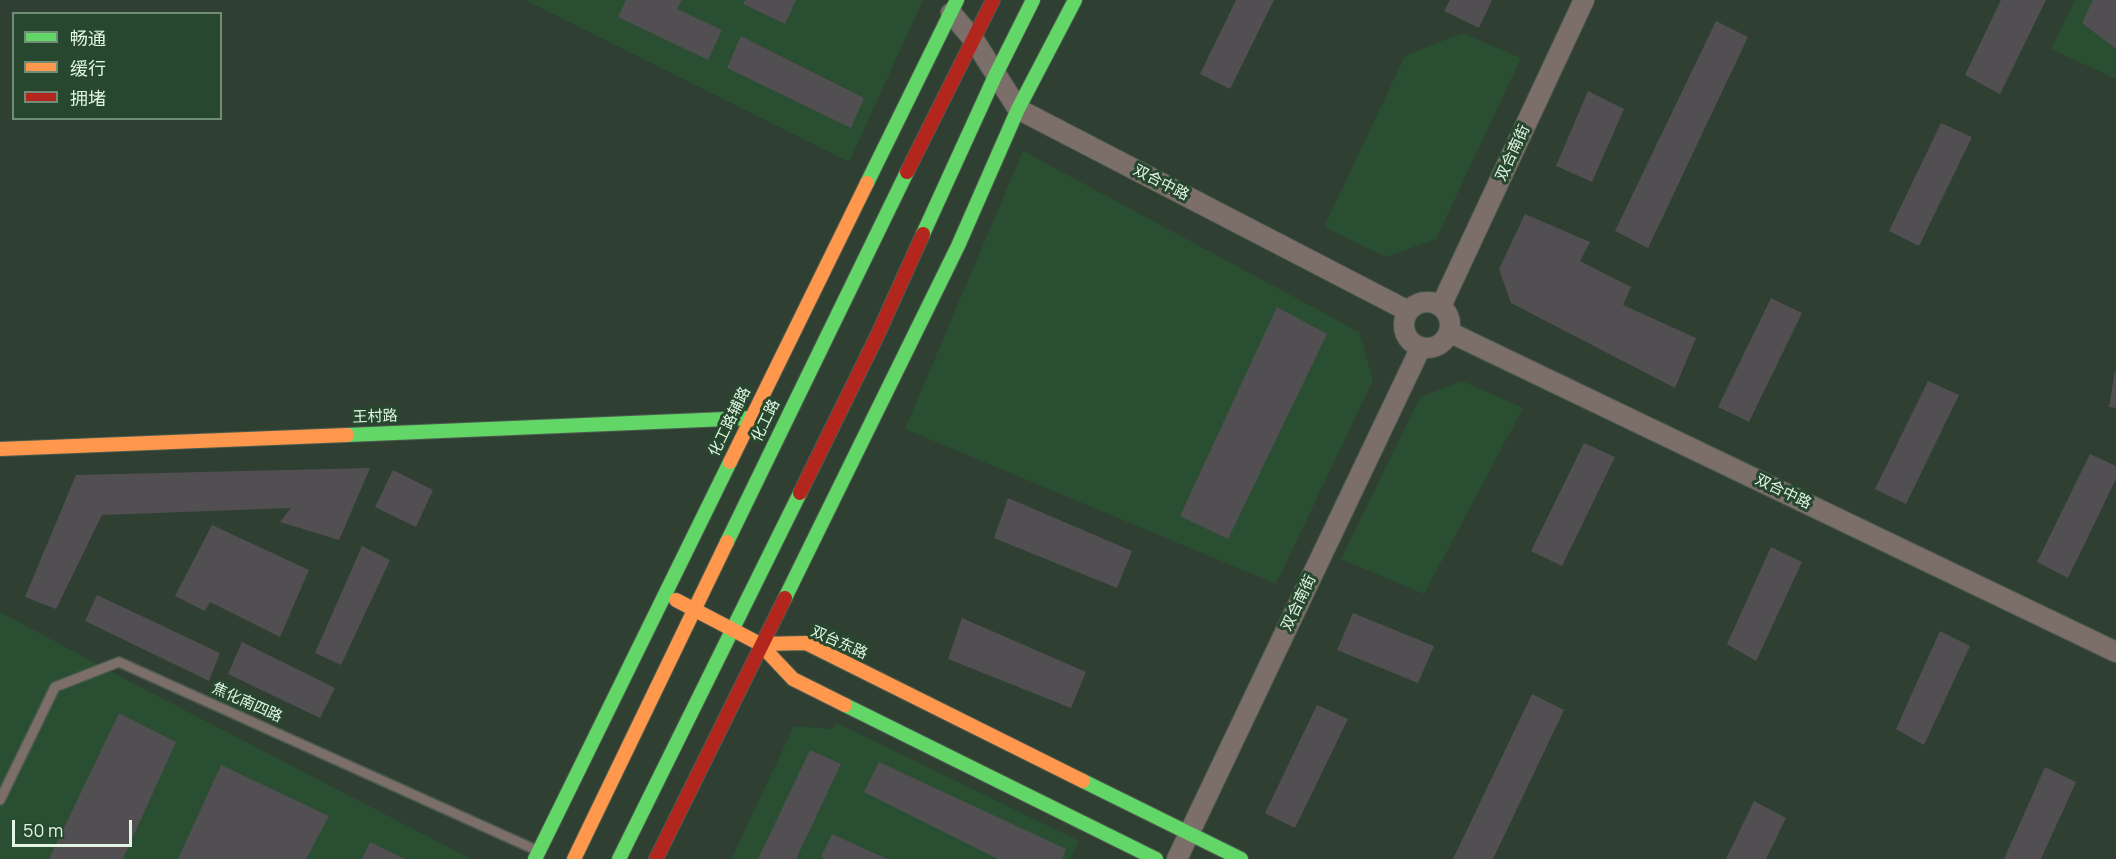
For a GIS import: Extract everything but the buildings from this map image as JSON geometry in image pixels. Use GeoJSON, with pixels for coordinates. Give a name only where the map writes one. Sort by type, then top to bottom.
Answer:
{"type":"FeatureCollection","features":[{"type":"Feature","properties":{"kind":"street","name":"化工路"},"geometry":{"type":"LineString","coordinates":[[574,859],[851,284],[993,0]]}},
{"type":"Feature","properties":{"kind":"street"},"geometry":{"type":"LineString","coordinates":[[619,859],[878,334],[996,74],[1033,0]]}},
{"type":"Feature","properties":{"kind":"street"},"geometry":{"type":"LineString","coordinates":[[656,859],[958,246],[1018,109],[1075,0]]}},
{"type":"Feature","properties":{"kind":"street","name":"双合南街"},"geometry":{"type":"LineString","coordinates":[[1441,306],[1584,0]]}},
{"type":"Feature","properties":{"kind":"street"},"geometry":{"type":"LineString","coordinates":[[954,6],[1018,109]]}},
{"type":"Feature","properties":{"kind":"street","name":"化工路辅路"},"geometry":{"type":"LineString","coordinates":[[537,855],[954,6]]}},
{"type":"Feature","properties":{"kind":"street","name":"双合中路"},"geometry":{"type":"LineString","coordinates":[[1018,109],[1408,311]]}},
{"type":"Feature","properties":{"kind":"street"},"geometry":{"type":"LineString","coordinates":[[926,282],[958,246]]}},
{"type":"Feature","properties":{"kind":"street"},"geometry":{"type":"LineString","coordinates":[[878,334],[910,299]]}},
{"type":"Feature","properties":{"kind":"street"},"geometry":{"type":"LineString","coordinates":[[1420,302],[1435,302],[1449,317],[1449,332],[1436,347],[1421,347],[1409,339],[1405,333],[1404,325],[1408,311],[1420,302]]}},
{"type":"Feature","properties":{"kind":"street","name":"双合中路"},"geometry":{"type":"LineString","coordinates":[[1449,332],[2116,652]]}},
{"type":"Feature","properties":{"kind":"street","name":"双合南街"},"geometry":{"type":"LineString","coordinates":[[1177,859],[1421,347]]}},
{"type":"Feature","properties":{"kind":"street","name":"王村路"},"geometry":{"type":"LineString","coordinates":[[0,449],[750,418]]}},
{"type":"Feature","properties":{"kind":"street"},"geometry":{"type":"LineString","coordinates":[[665,594],[760,644],[793,679],[1156,859]]}},
{"type":"Feature","properties":{"kind":"street","name":"双台东路"},"geometry":{"type":"LineString","coordinates":[[760,644],[806,643],[1241,859]]}},
{"type":"Feature","properties":{"kind":"lane","name":"焦化南四路"},"geometry":{"type":"LineString","coordinates":[[0,800],[55,687],[119,662],[537,855]]}},
{"type":"Feature","properties":{"kind":"shaded area"},"geometry":{"type":"Polygon","coordinates":[[[525,0],[923,0],[849,162],[525,0]]]}},
{"type":"Feature","properties":{"kind":"shaded area"},"geometry":{"type":"Polygon","coordinates":[[[2075,0],[2116,0],[2116,79],[2051,49],[2075,0]]]}},
{"type":"Feature","properties":{"kind":"shaded area"},"geometry":{"type":"Polygon","coordinates":[[[1462,33],[1521,58],[1436,239],[1386,257],[1324,227],[1405,56],[1462,33]]]}},
{"type":"Feature","properties":{"kind":"shaded area"},"geometry":{"type":"Polygon","coordinates":[[[1023,151],[1359,332],[1373,380],[1276,584],[905,429],[1023,151]]]}},
{"type":"Feature","properties":{"kind":"shaded area"},"geometry":{"type":"Polygon","coordinates":[[[1462,381],[1523,408],[1424,594],[1341,559],[1420,397],[1462,381]]]}},
{"type":"Feature","properties":{"kind":"shaded area"},"geometry":{"type":"Polygon","coordinates":[[[0,612],[140,687],[471,859],[0,859],[0,612]]]}},
{"type":"Feature","properties":{"kind":"shaded area"},"geometry":{"type":"Polygon","coordinates":[[[837,723],[1079,841],[1070,859],[731,859],[794,726],[832,729],[837,723]]]}},
{"type":"Feature","properties":{"kind":"traffic: fast"},"geometry":{"type":"LineString","coordinates":[[867,183],[957,0]]}},
{"type":"Feature","properties":{"kind":"traffic: fast"},"geometry":{"type":"LineString","coordinates":[[923,234],[996,74],[1033,0]]}},
{"type":"Feature","properties":{"kind":"traffic: fast"},"geometry":{"type":"LineString","coordinates":[[785,598],[958,246],[1018,109],[1075,0]]}},
{"type":"Feature","properties":{"kind":"traffic: fast"},"geometry":{"type":"LineString","coordinates":[[727,542],[907,172]]}},
{"type":"Feature","properties":{"kind":"traffic: fast"},"geometry":{"type":"LineString","coordinates":[[347,435],[750,418]]}},
{"type":"Feature","properties":{"kind":"traffic: fast"},"geometry":{"type":"LineString","coordinates":[[535,859],[730,462]]}},
{"type":"Feature","properties":{"kind":"traffic: fast"},"geometry":{"type":"LineString","coordinates":[[619,859],[800,493]]}},
{"type":"Feature","properties":{"kind":"traffic: fast"},"geometry":{"type":"LineString","coordinates":[[845,705],[1156,859]]}},
{"type":"Feature","properties":{"kind":"traffic: fast"},"geometry":{"type":"LineString","coordinates":[[1083,781],[1241,859]]}},
{"type":"Feature","properties":{"kind":"traffic: slow"},"geometry":{"type":"LineString","coordinates":[[730,462],[867,183]]}},
{"type":"Feature","properties":{"kind":"traffic: slow"},"geometry":{"type":"LineString","coordinates":[[0,449],[347,435]]}},
{"type":"Feature","properties":{"kind":"traffic: slow"},"geometry":{"type":"LineString","coordinates":[[574,859],[727,542]]}},
{"type":"Feature","properties":{"kind":"traffic: slow"},"geometry":{"type":"LineString","coordinates":[[676,600],[760,644],[793,679],[845,705]]}},
{"type":"Feature","properties":{"kind":"traffic: slow"},"geometry":{"type":"LineString","coordinates":[[760,644],[806,643],[1083,781]]}},
{"type":"Feature","properties":{"kind":"traffic: jam"},"geometry":{"type":"LineString","coordinates":[[907,172],[993,0]]}},
{"type":"Feature","properties":{"kind":"traffic: jam"},"geometry":{"type":"LineString","coordinates":[[800,493],[878,334],[923,234]]}},
{"type":"Feature","properties":{"kind":"traffic: jam"},"geometry":{"type":"LineString","coordinates":[[656,859],[785,598]]}}]}
